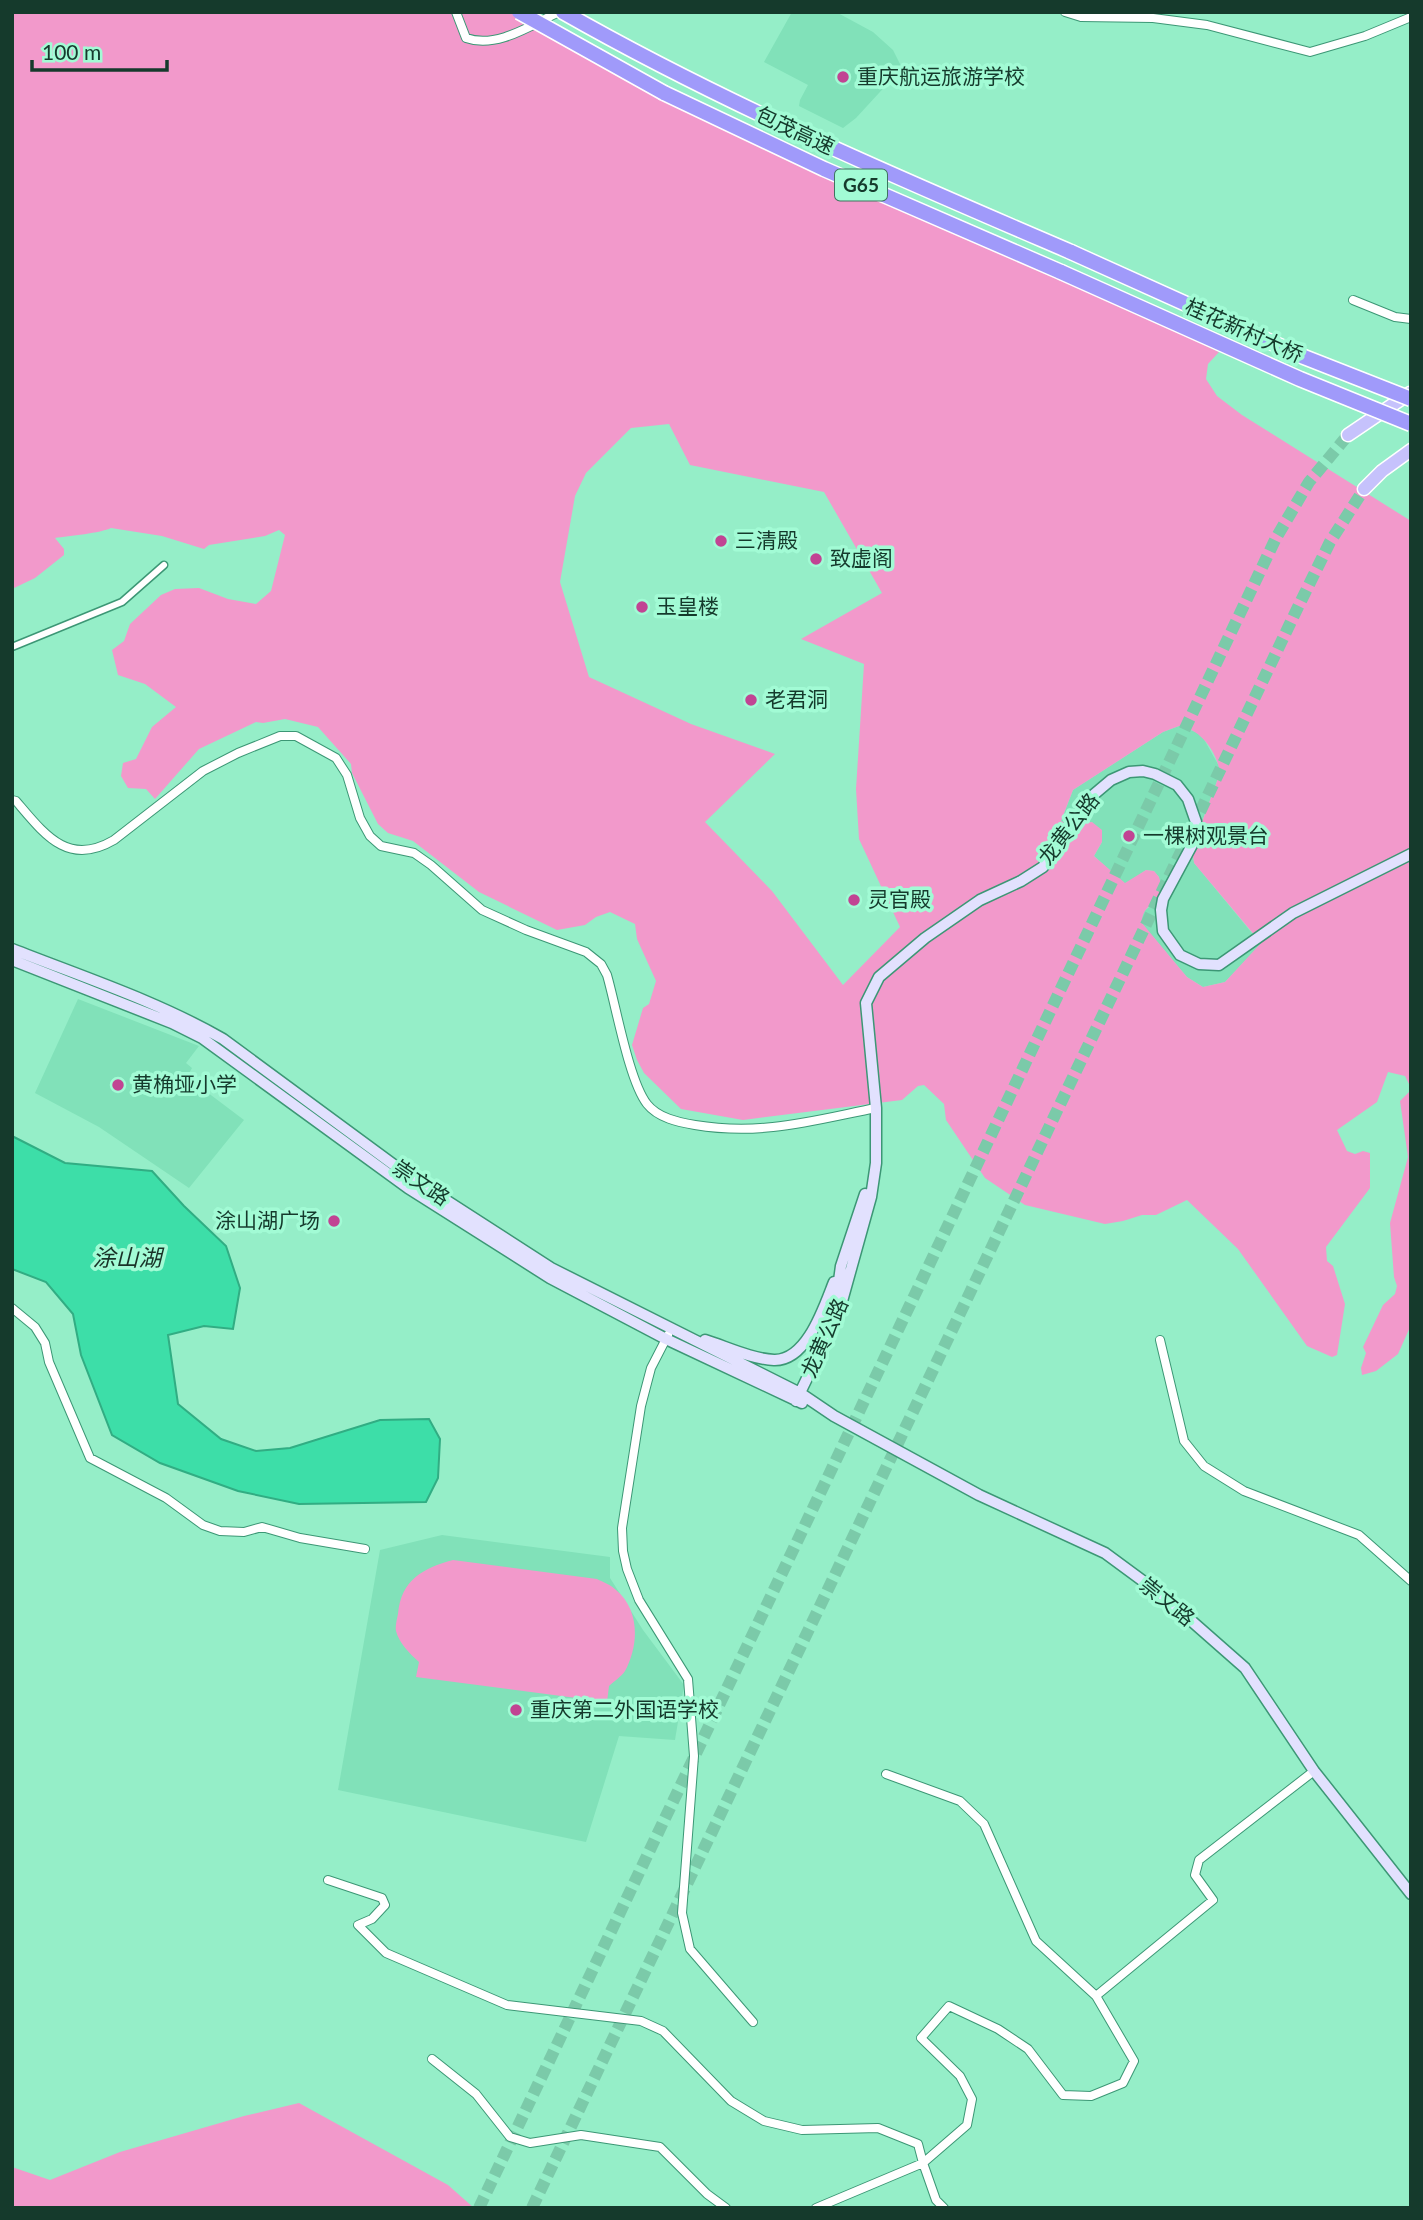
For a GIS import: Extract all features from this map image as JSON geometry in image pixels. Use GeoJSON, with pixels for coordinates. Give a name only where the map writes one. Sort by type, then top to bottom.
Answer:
{"type":"FeatureCollection","features":[{"type":"Feature","properties":{"kind":"highway","name":"包茂高速"},"geometry":{"type":"LineString","coordinates":[[519,12],[664,93],[824,169],[1061,272]]}},
{"type":"Feature","properties":{"kind":"highway","name":"包茂高速"},"geometry":{"type":"LineString","coordinates":[[561,12],[674,73],[835,151],[1071,252]]}},
{"type":"Feature","properties":{"kind":"highway","name":"桂花新村大桥"},"geometry":{"type":"LineString","coordinates":[[1071,252],[1304,357],[1411,399]]}},
{"type":"Feature","properties":{"kind":"highway","name":"桂花新村大桥"},"geometry":{"type":"LineString","coordinates":[[1061,272],[1300,379],[1411,424]]}},
{"type":"Feature","properties":{"kind":"main road"},"geometry":{"type":"LineString","coordinates":[[1348,435],[1411,392]]}},
{"type":"Feature","properties":{"kind":"main road"},"geometry":{"type":"LineString","coordinates":[[1364,489],[1382,471],[1411,450]]}},
{"type":"Feature","properties":{"kind":"main road","name":"龙黄公路"},"geometry":{"type":"LineString","coordinates":[[796,1395],[839,1312],[855,1262],[863,1215],[875,1174],[876,1108],[866,1003],[879,977],[925,938],[980,900],[1021,881],[1043,867],[1092,796],[1111,780],[1129,772],[1143,771],[1177,785],[1188,799],[1196,822],[1192,845],[1163,899],[1161,910],[1163,931],[1180,955],[1199,964],[1219,965],[1293,913],[1411,853]]}},
{"type":"Feature","properties":{"kind":"main road","name":"崇文路"},"geometry":{"type":"LineString","coordinates":[[12,949],[173,1013],[223,1039],[412,1179],[571,1280],[669,1334]]}},
{"type":"Feature","properties":{"kind":"main road","name":"崇文路"},"geometry":{"type":"LineString","coordinates":[[12,960],[172,1023],[202,1038],[408,1188],[559,1284],[796,1395],[979,1495],[1105,1553],[1162,1595],[1245,1668],[1314,1771],[1411,1894]]}},
{"type":"Feature","properties":{"kind":"main road","name":"龙黄公路"},"geometry":{"type":"LineString","coordinates":[[796,1395],[834,1311],[841,1266],[863,1215]]}},
{"type":"Feature","properties":{"kind":"main road"},"geometry":{"type":"LineString","coordinates":[[841,1266],[842,1272],[847,1273],[855,1262]]}},
{"type":"Feature","properties":{"kind":"main road"},"geometry":{"type":"LineString","coordinates":[[669,1334],[765,1359],[787,1358],[801,1347],[813,1330],[841,1266]]}},
{"type":"Feature","properties":{"kind":"street"},"geometry":{"type":"LineString","coordinates":[[456,12],[466,37],[478,42],[504,37],[561,12]]}},
{"type":"Feature","properties":{"kind":"street"},"geometry":{"type":"LineString","coordinates":[[1065,12],[1081,17],[1153,18],[1207,25],[1310,52],[1365,36],[1411,17]]}},
{"type":"Feature","properties":{"kind":"street"},"geometry":{"type":"LineString","coordinates":[[1353,300],[1395,317],[1411,319]]}},
{"type":"Feature","properties":{"kind":"street"},"geometry":{"type":"LineString","coordinates":[[12,647],[122,602],[164,565]]}},
{"type":"Feature","properties":{"kind":"street"},"geometry":{"type":"LineString","coordinates":[[12,800],[16,801],[46,836],[62,846],[84,852],[100,848],[124,832],[203,771],[280,736],[296,736],[336,758],[347,775],[360,818],[370,836],[381,846],[414,853],[482,910],[586,952],[601,964],[607,975],[635,1079],[647,1105],[655,1112],[681,1123],[747,1130],[876,1108]]}},
{"type":"Feature","properties":{"kind":"street"},"geometry":{"type":"LineString","coordinates":[[12,1308],[35,1326],[45,1343],[49,1362],[90,1458],[166,1498],[203,1525],[220,1531],[244,1532],[262,1527],[300,1538],[365,1549]]}},
{"type":"Feature","properties":{"kind":"street"},"geometry":{"type":"LineString","coordinates":[[669,1334],[651,1368],[643,1396],[622,1528],[623,1550],[639,1600],[688,1679],[694,1756],[682,1913],[690,1949],[753,2022]]}},
{"type":"Feature","properties":{"kind":"street"},"geometry":{"type":"LineString","coordinates":[[1160,1340],[1184,1441],[1204,1466],[1244,1491],[1359,1535],[1411,1581]]}},
{"type":"Feature","properties":{"kind":"street"},"geometry":{"type":"LineString","coordinates":[[1096,1996],[1213,1900],[1195,1875],[1199,1860],[1314,1771]]}},
{"type":"Feature","properties":{"kind":"street"},"geometry":{"type":"LineString","coordinates":[[816,2208],[923,2163],[967,2125],[972,2099],[960,2076],[921,2038],[949,2006],[998,2029],[1028,2049],[1063,2095],[1091,2096],[1123,2083],[1134,2061],[1096,1996],[1036,1941],[984,1824],[960,1801],[886,1774]]}},
{"type":"Feature","properties":{"kind":"street"},"geometry":{"type":"LineString","coordinates":[[328,1880],[382,1898],[385,1905],[372,1919],[358,1925],[386,1953],[508,2005],[642,2021],[663,2032],[731,2101],[764,2121],[802,2130],[878,2128],[918,2144],[936,2200],[944,2208]]}},
{"type":"Feature","properties":{"kind":"street"},"geometry":{"type":"LineString","coordinates":[[432,2059],[476,2094],[510,2137],[530,2143],[581,2135],[660,2147],[707,2194],[726,2208]]}},
{"type":"Feature","properties":{"kind":"shaded area"},"geometry":{"type":"Polygon","coordinates":[[[12,12],[519,12],[686,107],[1012,252],[1219,352],[1208,364],[1206,379],[1217,396],[1242,415],[1411,521],[1411,1088],[1405,1076],[1388,1072],[1377,1102],[1337,1130],[1347,1151],[1355,1154],[1363,1151],[1370,1153],[1370,1188],[1326,1247],[1327,1261],[1333,1266],[1345,1304],[1337,1355],[1332,1357],[1307,1346],[1238,1249],[1187,1200],[1156,1215],[1142,1215],[1105,1224],[1025,1205],[985,1178],[946,1120],[944,1104],[924,1085],[918,1086],[902,1100],[743,1120],[681,1109],[644,1073],[632,1045],[643,1008],[649,1004],[656,981],[637,939],[635,924],[610,912],[585,925],[557,930],[479,892],[413,841],[388,833],[378,824],[352,773],[351,764],[318,727],[285,719],[256,722],[199,749],[155,799],[146,789],[128,788],[121,776],[123,763],[136,759],[152,727],[176,707],[145,684],[118,675],[112,650],[124,641],[130,624],[161,595],[175,589],[199,588],[228,599],[256,604],[271,591],[285,535],[279,530],[265,536],[209,545],[204,549],[162,536],[111,528],[55,538],[64,549],[64,555],[35,578],[12,589],[12,12]],[[669,424],[631,428],[586,473],[575,496],[560,582],[589,677],[691,724],[775,754],[705,822],[772,891],[843,985],[900,927],[859,839],[856,789],[864,664],[801,639],[882,593],[824,492],[690,465],[669,424]],[[1179,726],[1163,732],[1073,790],[1061,821],[1067,824],[1092,822],[1102,830],[1102,842],[1094,856],[1125,883],[1146,870],[1154,871],[1159,877],[1165,898],[1149,907],[1144,913],[1142,923],[1187,977],[1203,987],[1225,982],[1261,943],[1194,863],[1192,849],[1220,773],[1207,743],[1194,732],[1179,726]]]}},
{"type":"Feature","properties":{"kind":"shaded area","name":"重庆航运旅游学校"},"geometry":{"type":"Polygon","coordinates":[[[792,12],[836,12],[873,32],[893,50],[902,68],[856,118],[843,128],[799,106],[808,85],[764,62],[792,12]]]}},
{"type":"Feature","properties":{"kind":"shaded area"},"geometry":{"type":"Polygon","coordinates":[[[1179,726],[1201,734],[1219,766],[1220,773],[1192,849],[1194,863],[1261,944],[1225,982],[1203,987],[1187,977],[1141,923],[1142,913],[1158,900],[1159,877],[1154,871],[1146,870],[1125,884],[1094,856],[1102,842],[1092,822],[1066,824],[1061,821],[1073,790],[1163,732],[1179,726]]]}},
{"type":"Feature","properties":{"kind":"shaded area","name":"黄桷垭小学"},"geometry":{"type":"Polygon","coordinates":[[[78,999],[199,1046],[186,1063],[192,1068],[187,1077],[244,1120],[189,1188],[99,1127],[35,1093],[78,999]]]}},
{"type":"Feature","properties":{"kind":"shaded area"},"geometry":{"type":"Polygon","coordinates":[[[1411,1090],[1411,1325],[1398,1354],[1376,1371],[1362,1375],[1361,1368],[1366,1353],[1363,1347],[1383,1305],[1395,1294],[1397,1286],[1390,1223],[1408,1157],[1400,1101],[1411,1090]]]}},
{"type":"Feature","properties":{"kind":"shaded area","name":"重庆第二外国语学校"},"geometry":{"type":"Polygon","coordinates":[[[442,1535],[610,1557],[610,1578],[643,1630],[684,1685],[675,1740],[619,1736],[586,1842],[338,1790],[380,1550],[442,1535]]]}},
{"type":"Feature","properties":{"kind":"shaded area"},"geometry":{"type":"Polygon","coordinates":[[[453,1560],[597,1579],[616,1590],[630,1607],[635,1639],[625,1671],[609,1686],[607,1702],[416,1677],[419,1662],[402,1644],[396,1631],[400,1602],[415,1577],[432,1567],[453,1560]]]}},
{"type":"Feature","properties":{"kind":"shaded area"},"geometry":{"type":"Polygon","coordinates":[[[299,2103],[448,2185],[474,2208],[12,2208],[12,2167],[50,2180],[120,2152],[299,2103]]]}},
{"type":"Feature","properties":{"kind":"water","name":"涂山湖"},"geometry":{"type":"Polygon","coordinates":[[[12,1136],[65,1163],[152,1171],[226,1246],[240,1288],[233,1329],[204,1326],[168,1335],[178,1404],[221,1439],[256,1451],[290,1448],[380,1420],[429,1419],[440,1439],[438,1478],[426,1502],[299,1504],[238,1491],[160,1463],[112,1435],[81,1355],[73,1314],[46,1282],[12,1269],[12,1136]]]}},
{"type":"Feature","properties":{"kind":"tunnel"},"geometry":{"type":"LineString","coordinates":[[479,2208],[1276,538],[1309,482],[1348,435]]}},
{"type":"Feature","properties":{"kind":"tunnel"},"geometry":{"type":"LineString","coordinates":[[532,2208],[1298,607],[1330,542],[1364,489]]}},
{"type":"Feature","properties":{"kind":"place","name":"重庆航运旅游学校"},"geometry":{"type":"Point","coordinates":[843,77]}},
{"type":"Feature","properties":{"kind":"place","name":"三清殿"},"geometry":{"type":"Point","coordinates":[721,541]}},
{"type":"Feature","properties":{"kind":"place","name":"致虚阁"},"geometry":{"type":"Point","coordinates":[816,559]}},
{"type":"Feature","properties":{"kind":"place","name":"玉皇楼"},"geometry":{"type":"Point","coordinates":[642,607]}},
{"type":"Feature","properties":{"kind":"place","name":"老君洞"},"geometry":{"type":"Point","coordinates":[751,700]}},
{"type":"Feature","properties":{"kind":"place","name":"一棵树观景台"},"geometry":{"type":"Point","coordinates":[1129,836]}},
{"type":"Feature","properties":{"kind":"place","name":"灵官殿"},"geometry":{"type":"Point","coordinates":[854,900]}},
{"type":"Feature","properties":{"kind":"place","name":"黄桷垭小学"},"geometry":{"type":"Point","coordinates":[118,1085]}},
{"type":"Feature","properties":{"kind":"place","name":"涂山湖广场"},"geometry":{"type":"Point","coordinates":[334,1221]}},
{"type":"Feature","properties":{"kind":"place","name":"重庆第二外国语学校"},"geometry":{"type":"Point","coordinates":[516,1710]}}]}
